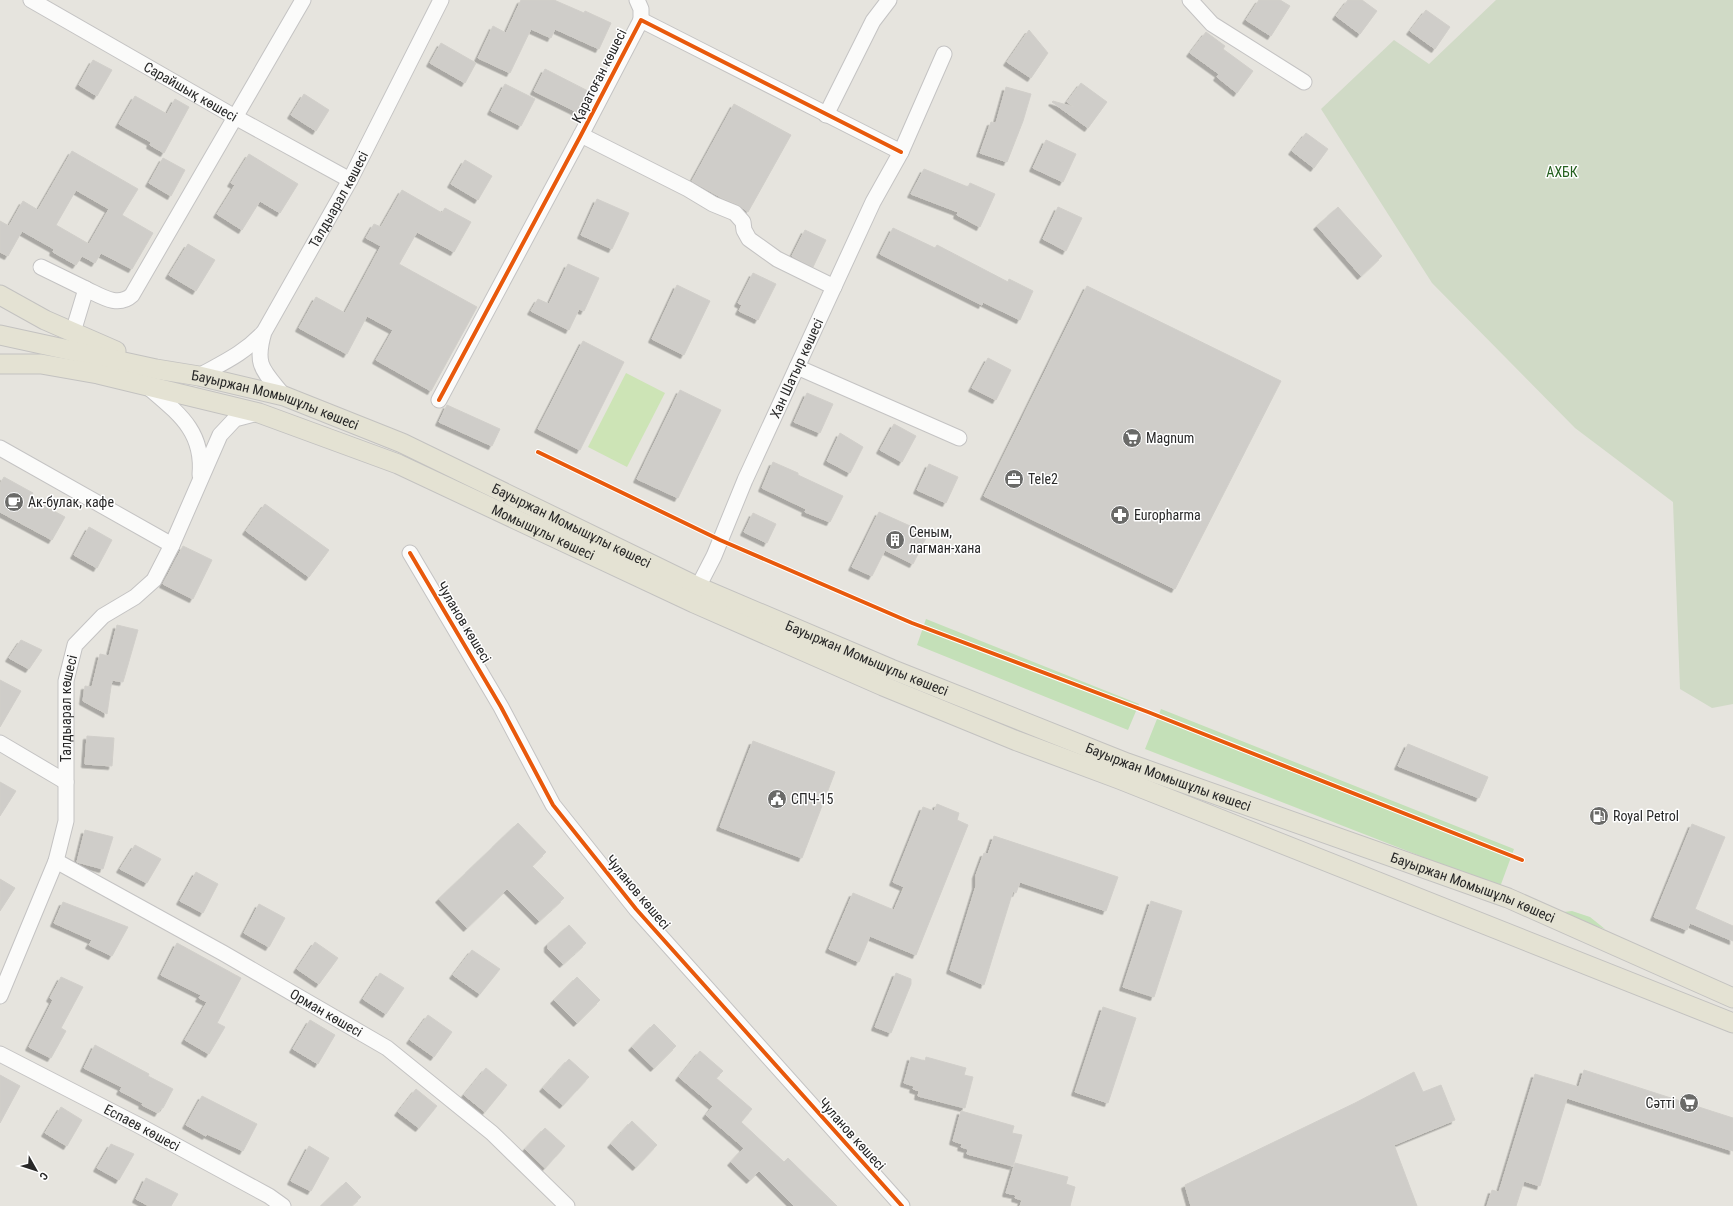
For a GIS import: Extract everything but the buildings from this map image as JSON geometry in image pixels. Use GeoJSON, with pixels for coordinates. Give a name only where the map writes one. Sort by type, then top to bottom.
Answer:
{"type":"FeatureCollection","features":[{"type":"Feature","properties":{"kind":"main road"},"geometry":{"type":"LineString","coordinates":[[0,295],[45,320],[156,368]]}},
{"type":"Feature","properties":{"kind":"main road","name":"Бауыржан Момышұлы көшесі"},"geometry":{"type":"LineString","coordinates":[[0,335],[199,376],[284,396],[402,443],[698,587],[891,669],[1126,763],[1508,898],[1733,998]]}},
{"type":"Feature","properties":{"kind":"main road"},"geometry":{"type":"LineString","coordinates":[[0,355],[41,364]]}},
{"type":"Feature","properties":{"kind":"main road"},"geometry":{"type":"LineString","coordinates":[[0,364],[41,364]]}},
{"type":"Feature","properties":{"kind":"main road","name":"Момышұлы көшесі"},"geometry":{"type":"LineString","coordinates":[[41,364],[98,374],[259,413],[398,464],[694,603],[824,660]]}},
{"type":"Feature","properties":{"kind":"main road","name":"Бауыржан Момышұлы көшесі"},"geometry":{"type":"LineString","coordinates":[[824,660],[1017,741],[1127,782],[1733,1023]]}},
{"type":"Feature","properties":{"kind":"street","name":"Сарайшық көшесі"},"geometry":{"type":"LineString","coordinates":[[31,0],[235,117],[350,180]]}},
{"type":"Feature","properties":{"kind":"street"},"geometry":{"type":"LineString","coordinates":[[41,267],[114,301],[126,301],[132,295],[303,0]]}},
{"type":"Feature","properties":{"kind":"street","name":"Талдыарал көшесі"},"geometry":{"type":"LineString","coordinates":[[284,396],[263,370],[259,360],[259,349],[264,332],[350,180],[441,0]]}},
{"type":"Feature","properties":{"kind":"street"},"geometry":{"type":"LineString","coordinates":[[637,0],[641,9],[641,20]]}},
{"type":"Feature","properties":{"kind":"street"},"geometry":{"type":"LineString","coordinates":[[826,115],[874,21],[889,0]]}},
{"type":"Feature","properties":{"kind":"street"},"geometry":{"type":"LineString","coordinates":[[1190,0],[1212,24],[1304,82]]}},
{"type":"Feature","properties":{"kind":"street","name":"Қаратоған көшесі"},"geometry":{"type":"LineString","coordinates":[[439,400],[641,20],[901,152]]}},
{"type":"Feature","properties":{"kind":"street","name":"Хан Шатыр көшесі"},"geometry":{"type":"LineString","coordinates":[[698,587],[714,556],[745,480],[873,202],[901,152],[944,54]]}},
{"type":"Feature","properties":{"kind":"street"},"geometry":{"type":"LineString","coordinates":[[581,135],[688,189],[713,204],[735,213],[743,222],[744,230],[749,239],[777,259],[834,288]]}},
{"type":"Feature","properties":{"kind":"street"},"geometry":{"type":"LineString","coordinates":[[73,332],[86,289]]}},
{"type":"Feature","properties":{"kind":"street"},"geometry":{"type":"LineString","coordinates":[[199,376],[230,358],[238,356],[264,332]]}},
{"type":"Feature","properties":{"kind":"street"},"geometry":{"type":"LineString","coordinates":[[797,367],[959,438]]}},
{"type":"Feature","properties":{"kind":"street"},"geometry":{"type":"LineString","coordinates":[[148,387],[182,418],[190,429],[200,450],[200,482]]}},
{"type":"Feature","properties":{"kind":"street","name":"Талдыарал көшесі"},"geometry":{"type":"LineString","coordinates":[[0,996],[56,861],[66,821],[66,681],[75,645],[103,616],[135,598],[154,580],[172,546],[220,434],[235,419],[259,413]]}},
{"type":"Feature","properties":{"kind":"street"},"geometry":{"type":"LineString","coordinates":[[0,448],[172,546]]}},
{"type":"Feature","properties":{"kind":"street","name":"Чуланов көшесі"},"geometry":{"type":"LineString","coordinates":[[410,553],[502,707],[553,805],[636,909],[902,1206]]}},
{"type":"Feature","properties":{"kind":"street"},"geometry":{"type":"LineString","coordinates":[[0,743],[66,782]]}},
{"type":"Feature","properties":{"kind":"street","name":"Орман көшесі"},"geometry":{"type":"LineString","coordinates":[[56,861],[223,953],[387,1048],[492,1133],[567,1206]]}},
{"type":"Feature","properties":{"kind":"street","name":"Еспаев көшесі"},"geometry":{"type":"LineString","coordinates":[[0,1054],[138,1125],[269,1196],[282,1206]]}},
{"type":"Feature","properties":{"kind":"green space","name":"АХБК"},"geometry":{"type":"Polygon","coordinates":[[[1496,0],[1733,0],[1733,704],[1712,708],[1680,689],[1673,502],[1575,428],[1432,283],[1321,109],[1394,40],[1429,64],[1496,0]]]}},
{"type":"Feature","properties":{"kind":"green space"},"geometry":{"type":"Polygon","coordinates":[[[626,373],[665,393],[627,467],[588,447],[626,373]]]}},
{"type":"Feature","properties":{"kind":"green space"},"geometry":{"type":"Polygon","coordinates":[[[926,619],[1139,704],[1128,730],[917,645],[926,619]]]}},
{"type":"Feature","properties":{"kind":"green space"},"geometry":{"type":"Polygon","coordinates":[[[1161,709],[1514,849],[1500,887],[1145,749],[1161,709]]]}},
{"type":"Feature","properties":{"kind":"green space"},"geometry":{"type":"Polygon","coordinates":[[[1572,911],[1590,917],[1605,929],[1555,913],[1572,911]]]}},
{"type":"Feature","properties":{"kind":"cycle path"},"geometry":{"type":"LineString","coordinates":[[439,400],[641,20],[901,152]]}},
{"type":"Feature","properties":{"kind":"cycle path"},"geometry":{"type":"LineString","coordinates":[[538,452],[720,540],[912,623],[1148,712],[1522,860]]}},
{"type":"Feature","properties":{"kind":"cycle path"},"geometry":{"type":"LineString","coordinates":[[410,553],[501,707],[553,805],[636,909],[902,1206]]}},
{"type":"Feature","properties":{"kind":"place","name":"Magnum"},"geometry":{"type":"Point","coordinates":[1132,438]}},
{"type":"Feature","properties":{"kind":"place","name":"Tele2"},"geometry":{"type":"Point","coordinates":[1014,479]}},
{"type":"Feature","properties":{"kind":"place","name":"Ак-булак, кафе"},"geometry":{"type":"Point","coordinates":[14,502]}},
{"type":"Feature","properties":{"kind":"place","name":"Europharma"},"geometry":{"type":"Point","coordinates":[1120,515]}},
{"type":"Feature","properties":{"kind":"place","name":"Сеным, лагман-хана"},"geometry":{"type":"Point","coordinates":[895,540]}},
{"type":"Feature","properties":{"kind":"place","name":"СПЧ-15"},"geometry":{"type":"Point","coordinates":[777,799]}},
{"type":"Feature","properties":{"kind":"place","name":"Royal Petrol"},"geometry":{"type":"Point","coordinates":[1599,816]}},
{"type":"Feature","properties":{"kind":"place","name":"Сәтті"},"geometry":{"type":"Point","coordinates":[1689,1103]}}]}
